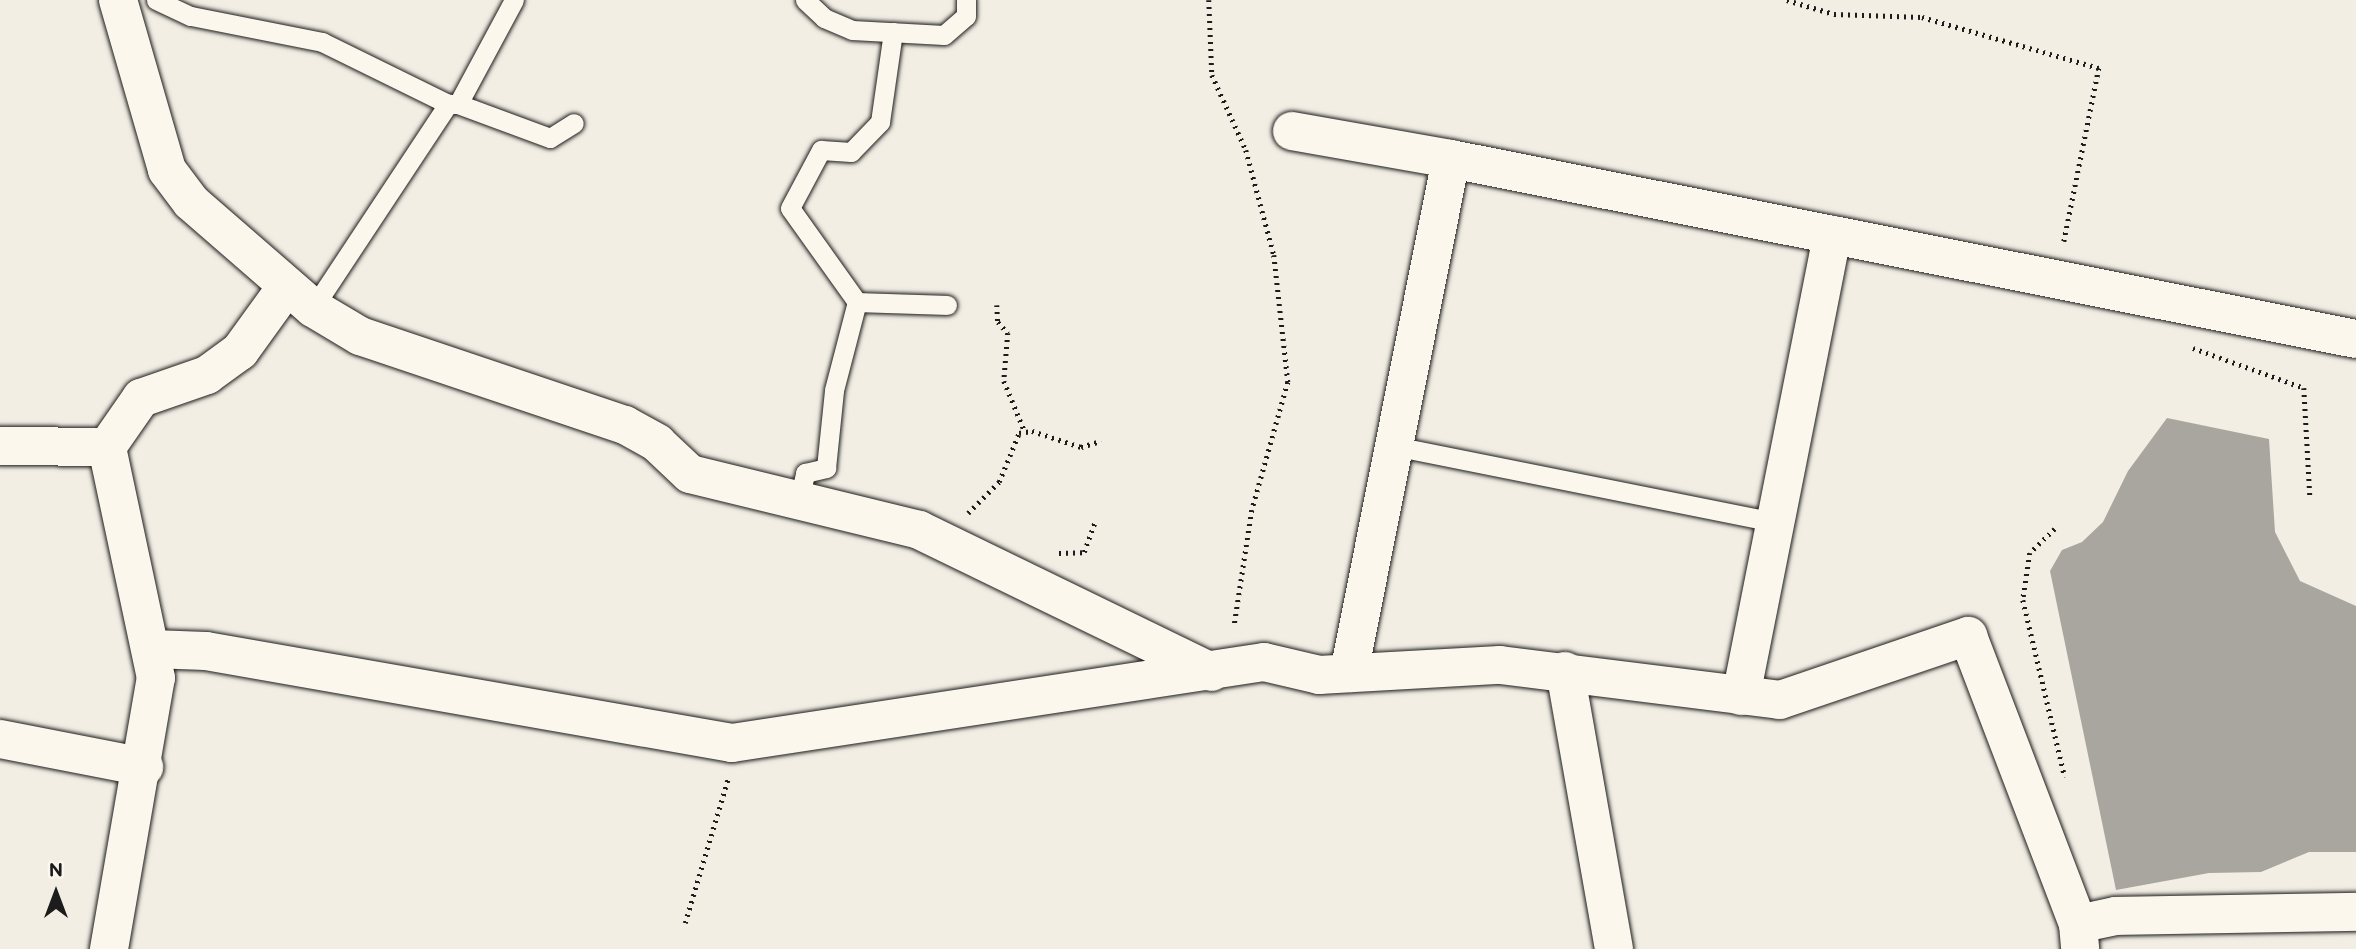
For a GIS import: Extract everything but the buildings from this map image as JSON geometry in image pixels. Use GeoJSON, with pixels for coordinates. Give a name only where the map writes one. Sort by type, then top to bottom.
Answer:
{"type":"FeatureCollection","features":[{"type":"Feature","properties":{"kind":"street"},"geometry":{"type":"LineString","coordinates":[[118,0],[167,170],[191,202],[300,297],[360,336],[600,414],[657,443],[690,474],[919,530],[1220,670]]}},
{"type":"Feature","properties":{"kind":"street"},"geometry":{"type":"LineString","coordinates":[[1292,131],[1451,159],[2057,277],[2356,339]]}},
{"type":"Feature","properties":{"kind":"street"},"geometry":{"type":"LineString","coordinates":[[1349,673],[1451,159]]}},
{"type":"Feature","properties":{"kind":"street"},"geometry":{"type":"LineString","coordinates":[[1741,696],[1832,234]]}},
{"type":"Feature","properties":{"kind":"street"},"geometry":{"type":"LineString","coordinates":[[109,949],[144,767],[156,678],[152,649],[107,447],[141,398],[207,375],[240,351],[300,297]]}},
{"type":"Feature","properties":{"kind":"street"},"geometry":{"type":"LineString","coordinates":[[0,446],[107,447]]}},
{"type":"Feature","properties":{"kind":"street"},"geometry":{"type":"LineString","coordinates":[[152,649],[206,651],[732,743],[1264,662],[1319,676],[1500,665],[1565,671],[1780,700],[1968,636],[2079,936],[2116,916],[2356,912]]}},
{"type":"Feature","properties":{"kind":"street"},"geometry":{"type":"LineString","coordinates":[[1565,671],[1614,949]]}},
{"type":"Feature","properties":{"kind":"street"},"geometry":{"type":"LineString","coordinates":[[0,739],[144,767]]}},
{"type":"Feature","properties":{"kind":"lane"},"geometry":{"type":"LineString","coordinates":[[156,0],[191,16],[322,42],[453,104],[550,138],[574,123]]}},
{"type":"Feature","properties":{"kind":"lane"},"geometry":{"type":"LineString","coordinates":[[300,297],[453,104],[514,0]]}},
{"type":"Feature","properties":{"kind":"lane"},"geometry":{"type":"LineString","coordinates":[[805,0],[852,30],[944,35],[966,16],[966,0]]}},
{"type":"Feature","properties":{"kind":"lane"},"geometry":{"type":"LineString","coordinates":[[857,302],[790,208],[821,150],[850,152],[880,122],[893,32]]}},
{"type":"Feature","properties":{"kind":"lane"},"geometry":{"type":"LineString","coordinates":[[857,302],[947,305]]}},
{"type":"Feature","properties":{"kind":"lane"},"geometry":{"type":"LineString","coordinates":[[799,500],[805,473],[827,468],[834,390],[857,302]]}},
{"type":"Feature","properties":{"kind":"lane"},"geometry":{"type":"LineString","coordinates":[[1394,446],[1775,522]]}},
{"type":"Feature","properties":{"kind":"path"},"geometry":{"type":"LineString","coordinates":[[1209,0],[1207,53],[1223,112],[1246,150],[1274,255],[1288,382],[1252,510],[1220,670]]}},
{"type":"Feature","properties":{"kind":"path"},"geometry":{"type":"LineString","coordinates":[[1787,0],[1834,14],[1922,17],[2099,68],[2057,277]]}},
{"type":"Feature","properties":{"kind":"path"},"geometry":{"type":"LineString","coordinates":[[997,305],[998,322],[1008,333],[1004,382],[1025,432]]}},
{"type":"Feature","properties":{"kind":"path"},"geometry":{"type":"LineString","coordinates":[[2178,343],[2304,388],[2310,496]]}},
{"type":"Feature","properties":{"kind":"path"},"geometry":{"type":"LineString","coordinates":[[1025,432],[1081,447],[1101,441]]}},
{"type":"Feature","properties":{"kind":"path"},"geometry":{"type":"LineString","coordinates":[[950,545],[978,498],[999,482],[1025,432]]}},
{"type":"Feature","properties":{"kind":"path"},"geometry":{"type":"LineString","coordinates":[[1049,550],[1084,552],[1095,521]]}},
{"type":"Feature","properties":{"kind":"path"},"geometry":{"type":"LineString","coordinates":[[2055,529],[2030,553],[2022,600],[2067,783]]}},
{"type":"Feature","properties":{"kind":"path"},"geometry":{"type":"LineString","coordinates":[[685,923],[730,771],[732,743]]}},
{"type":"Feature","properties":{"kind":"shaded area"},"geometry":{"type":"Polygon","coordinates":[[[2167,418],[2269,439],[2275,532],[2300,581],[2356,606],[2356,852],[2309,852],[2261,872],[2209,873],[2116,890],[2050,571],[2062,550],[2082,542],[2103,522],[2128,471],[2167,418]]]}}]}
